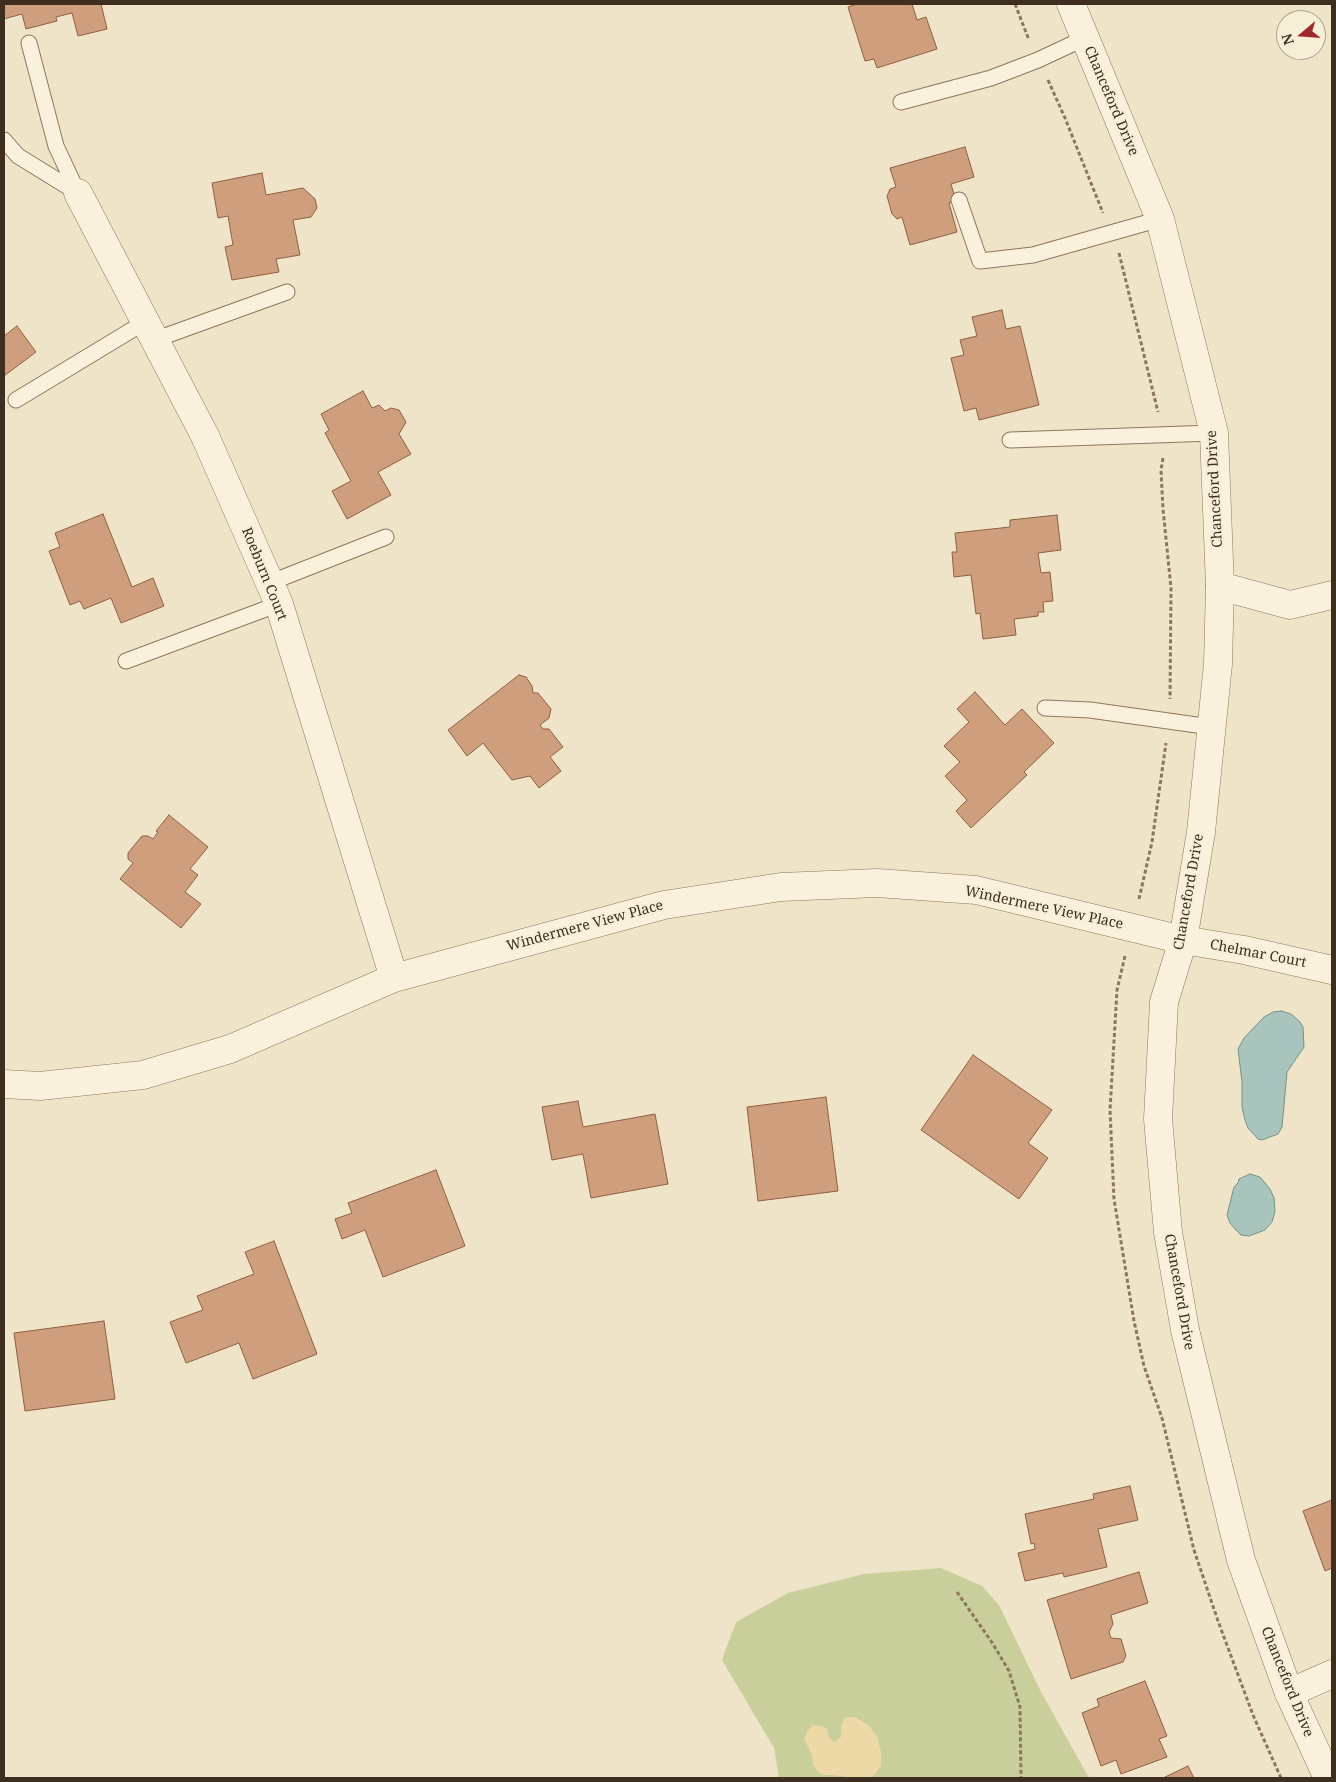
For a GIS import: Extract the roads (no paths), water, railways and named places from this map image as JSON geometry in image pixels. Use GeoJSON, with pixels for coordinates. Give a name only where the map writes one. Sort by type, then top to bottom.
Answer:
{"type":"FeatureCollection","features":[{"type":"Feature","properties":{"kind":"street","name":"Chanceford Drive"},"geometry":{"type":"LineString","coordinates":[[1071,4],[1160,219],[1214,433],[1220,586],[1218,664],[1200,832],[1183,940],[1164,1002],[1158,1119],[1168,1232],[1185,1330],[1241,1560],[1289,1693],[1328,1778]]}},
{"type":"Feature","properties":{"kind":"street","name":"Roeburn Court"},"geometry":{"type":"LineString","coordinates":[[78,193],[205,436],[274,594],[394,978]]}},
{"type":"Feature","properties":{"kind":"street"},"geometry":{"type":"LineString","coordinates":[[1220,586],[1290,605],[1332,595]]}},
{"type":"Feature","properties":{"kind":"street","name":"Windermere View Place"},"geometry":{"type":"LineString","coordinates":[[4,1084],[40,1086],[143,1075],[230,1049],[394,978],[664,905],[781,887],[877,883],[976,890],[1183,940]]}},
{"type":"Feature","properties":{"kind":"street","name":"Chelmar Court"},"geometry":{"type":"LineString","coordinates":[[1183,940],[1244,950],[1332,970]]}},
{"type":"Feature","properties":{"kind":"street"},"geometry":{"type":"LineString","coordinates":[[1289,1693],[1332,1674]]}},
{"type":"Feature","properties":{"kind":"lane"},"geometry":{"type":"LineString","coordinates":[[901,102],[991,78],[1038,60],[1085,38]]}},
{"type":"Feature","properties":{"kind":"lane"},"geometry":{"type":"LineString","coordinates":[[29,43],[56,146],[78,193]]}},
{"type":"Feature","properties":{"kind":"lane"},"geometry":{"type":"LineString","coordinates":[[4,140],[18,156],[78,193]]}},
{"type":"Feature","properties":{"kind":"lane"},"geometry":{"type":"LineString","coordinates":[[959,200],[980,261],[1033,255],[1160,219]]}},
{"type":"Feature","properties":{"kind":"lane"},"geometry":{"type":"LineString","coordinates":[[16,400],[150,331],[287,292]]}},
{"type":"Feature","properties":{"kind":"lane"},"geometry":{"type":"LineString","coordinates":[[1010,440],[1214,433]]}},
{"type":"Feature","properties":{"kind":"lane"},"geometry":{"type":"LineString","coordinates":[[126,661],[274,594],[386,537]]}},
{"type":"Feature","properties":{"kind":"lane"},"geometry":{"type":"LineString","coordinates":[[1045,708],[1090,710],[1211,728]]}},
{"type":"Feature","properties":{"kind":"water"},"geometry":{"type":"Polygon","coordinates":[[[1281,1011],[1291,1014],[1300,1022],[1303,1027],[1304,1047],[1287,1072],[1282,1127],[1278,1134],[1262,1140],[1258,1139],[1248,1128],[1245,1120],[1242,1107],[1242,1082],[1238,1049],[1244,1038],[1264,1017],[1273,1012],[1281,1011]]]}},
{"type":"Feature","properties":{"kind":"water"},"geometry":{"type":"Polygon","coordinates":[[[1250,1174],[1260,1177],[1270,1189],[1274,1198],[1275,1211],[1272,1222],[1265,1230],[1249,1236],[1241,1235],[1230,1223],[1227,1215],[1234,1187],[1239,1179],[1250,1174]]]}}]}
